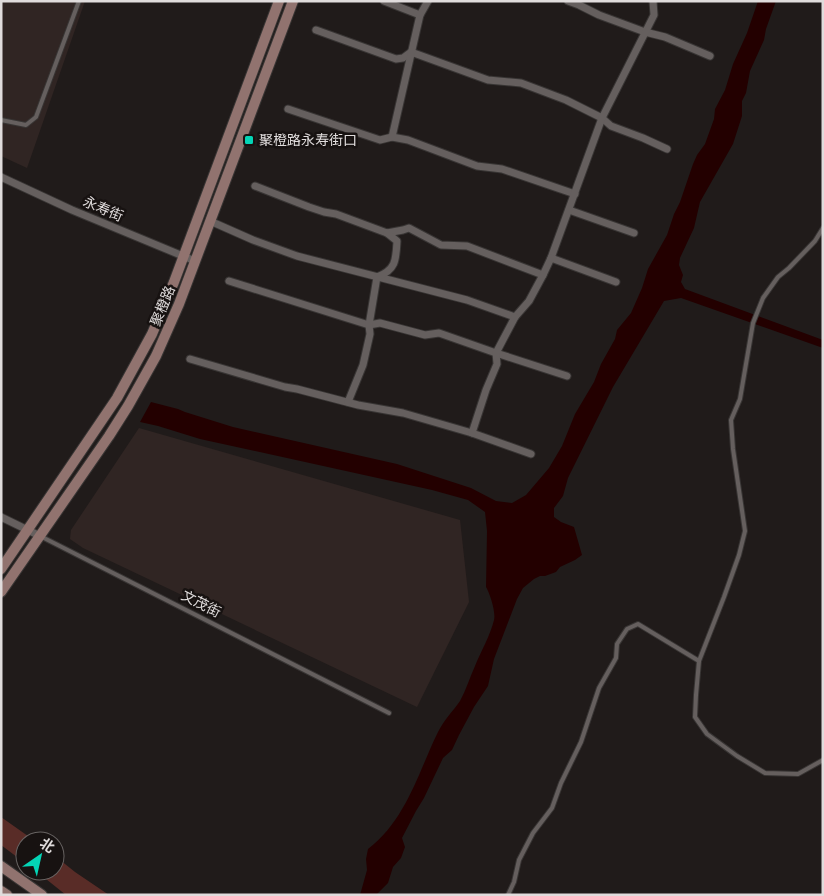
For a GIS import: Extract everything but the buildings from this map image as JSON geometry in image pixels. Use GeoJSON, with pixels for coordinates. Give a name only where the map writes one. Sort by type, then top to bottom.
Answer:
{"type":"FeatureCollection","features":[{"type":"Feature","properties":{"kind":"street","name":"聚橙路"},"geometry":{"type":"LineString","coordinates":[[1,569],[127,382],[152,334],[280,1]]}},
{"type":"Feature","properties":{"kind":"street","name":"聚橙路"},"geometry":{"type":"LineString","coordinates":[[1,592],[108,436],[140,385],[164,340],[293,1]]}},
{"type":"Feature","properties":{"kind":"street"},"geometry":{"type":"LineString","coordinates":[[384,1],[420,15]]}},
{"type":"Feature","properties":{"kind":"street"},"geometry":{"type":"LineString","coordinates":[[392,137],[420,15],[428,1]]}},
{"type":"Feature","properties":{"kind":"street"},"geometry":{"type":"LineString","coordinates":[[568,1],[599,16],[665,37],[710,56]]}},
{"type":"Feature","properties":{"kind":"street"},"geometry":{"type":"LineString","coordinates":[[472,433],[497,364],[496,353],[515,317],[529,301],[551,258],[602,118],[654,15],[653,1]]}},
{"type":"Feature","properties":{"kind":"street"},"geometry":{"type":"LineString","coordinates":[[316,30],[396,59],[403,58],[411,52]]}},
{"type":"Feature","properties":{"kind":"street"},"geometry":{"type":"LineString","coordinates":[[411,52],[488,80],[521,84],[566,100],[602,118],[611,126],[667,149]]}},
{"type":"Feature","properties":{"kind":"street"},"geometry":{"type":"LineString","coordinates":[[288,108],[380,140],[392,137],[408,140],[476,166],[502,169],[575,194]]}},
{"type":"Feature","properties":{"kind":"street","name":"永寿街"},"geometry":{"type":"LineString","coordinates":[[1,177],[72,210],[195,261]]}},
{"type":"Feature","properties":{"kind":"street"},"geometry":{"type":"LineString","coordinates":[[255,186],[309,207],[336,214],[387,233],[397,241],[396,260],[387,274],[377,277]]}},
{"type":"Feature","properties":{"kind":"street"},"geometry":{"type":"LineString","coordinates":[[569,210],[634,233]]}},
{"type":"Feature","properties":{"kind":"street"},"geometry":{"type":"LineString","coordinates":[[210,222],[297,256],[467,300],[515,317]]}},
{"type":"Feature","properties":{"kind":"street"},"geometry":{"type":"LineString","coordinates":[[387,233],[409,228],[441,244],[468,246],[543,275]]}},
{"type":"Feature","properties":{"kind":"street"},"geometry":{"type":"LineString","coordinates":[[551,258],[616,282]]}},
{"type":"Feature","properties":{"kind":"street"},"geometry":{"type":"LineString","coordinates":[[348,402],[363,365],[370,334],[369,325],[377,277]]}},
{"type":"Feature","properties":{"kind":"street"},"geometry":{"type":"LineString","coordinates":[[229,281],[369,325],[380,323],[425,335],[439,333],[567,376]]}},
{"type":"Feature","properties":{"kind":"street"},"geometry":{"type":"LineString","coordinates":[[190,359],[285,387],[403,413],[472,433],[531,454]]}},
{"type":"Feature","properties":{"kind":"street","name":"文茂街"},"geometry":{"type":"LineString","coordinates":[[1,517],[40,536]]}},
{"type":"Feature","properties":{"kind":"street"},"geometry":{"type":"LineString","coordinates":[[1,866],[42,895]]}},
{"type":"Feature","properties":{"kind":"street"},"geometry":{"type":"LineString","coordinates":[[1,891],[7,895]]}},
{"type":"Feature","properties":{"kind":"lane"},"geometry":{"type":"LineString","coordinates":[[1,120],[26,125],[36,117],[79,1]]}},
{"type":"Feature","properties":{"kind":"lane"},"geometry":{"type":"LineString","coordinates":[[823,228],[815,241],[778,277],[763,298],[753,323],[740,399],[731,420],[733,449],[745,531],[739,555],[699,661],[695,717],[707,734],[737,756],[765,773],[798,774],[823,760]]}},
{"type":"Feature","properties":{"kind":"lane","name":"文茂街"},"geometry":{"type":"LineString","coordinates":[[40,536],[389,713]]}},
{"type":"Feature","properties":{"kind":"lane"},"geometry":{"type":"LineString","coordinates":[[508,895],[514,882],[519,860],[533,834],[552,808],[581,742],[598,688],[616,658],[617,644],[627,629],[638,624],[699,661]]}},
{"type":"Feature","properties":{"kind":"shaded area"},"geometry":{"type":"Polygon","coordinates":[[[1,1],[85,1],[27,168],[1,156],[1,1]]]}},
{"type":"Feature","properties":{"kind":"shaded area"},"geometry":{"type":"Polygon","coordinates":[[[758,1],[776,1],[764,40],[750,71],[746,93],[742,101],[742,116],[733,144],[700,202],[694,228],[680,258],[679,265],[683,275],[681,282],[685,289],[823,340],[823,348],[681,298],[664,301],[613,387],[568,478],[563,496],[554,508],[554,517],[574,527],[582,555],[560,567],[556,572],[534,579],[523,588],[494,659],[488,686],[474,707],[452,750],[443,758],[402,838],[405,847],[401,858],[393,867],[388,883],[376,895],[360,895],[367,870],[366,859],[368,849],[381,837],[402,810],[438,732],[462,697],[494,620],[491,598],[486,587],[487,531],[485,512],[468,500],[432,490],[200,439],[140,422],[151,402],[233,427],[397,464],[471,488],[496,501],[512,503],[526,495],[549,468],[562,446],[575,414],[594,382],[601,364],[615,339],[617,330],[631,313],[648,269],[667,235],[693,164],[705,144],[714,119],[715,109],[725,90],[733,64],[747,33],[758,1]]]}},
{"type":"Feature","properties":{"kind":"shaded area"},"geometry":{"type":"Polygon","coordinates":[[[139,428],[460,520],[469,602],[417,707],[83,548],[70,539],[71,530],[139,428]]]}},
{"type":"Feature","properties":{"kind":"shaded area"},"geometry":{"type":"Polygon","coordinates":[[[1,817],[21,831],[15,831],[15,856],[1,845],[1,817]]]}},
{"type":"Feature","properties":{"kind":"shaded area"},"geometry":{"type":"Polygon","coordinates":[[[65,864],[109,895],[66,895],[48,881],[65,881],[65,864]]]}},
{"type":"Feature","properties":{"kind":"place","name":"聚橙路永寿街口"},"geometry":{"type":"Point","coordinates":[249,140]}}]}
